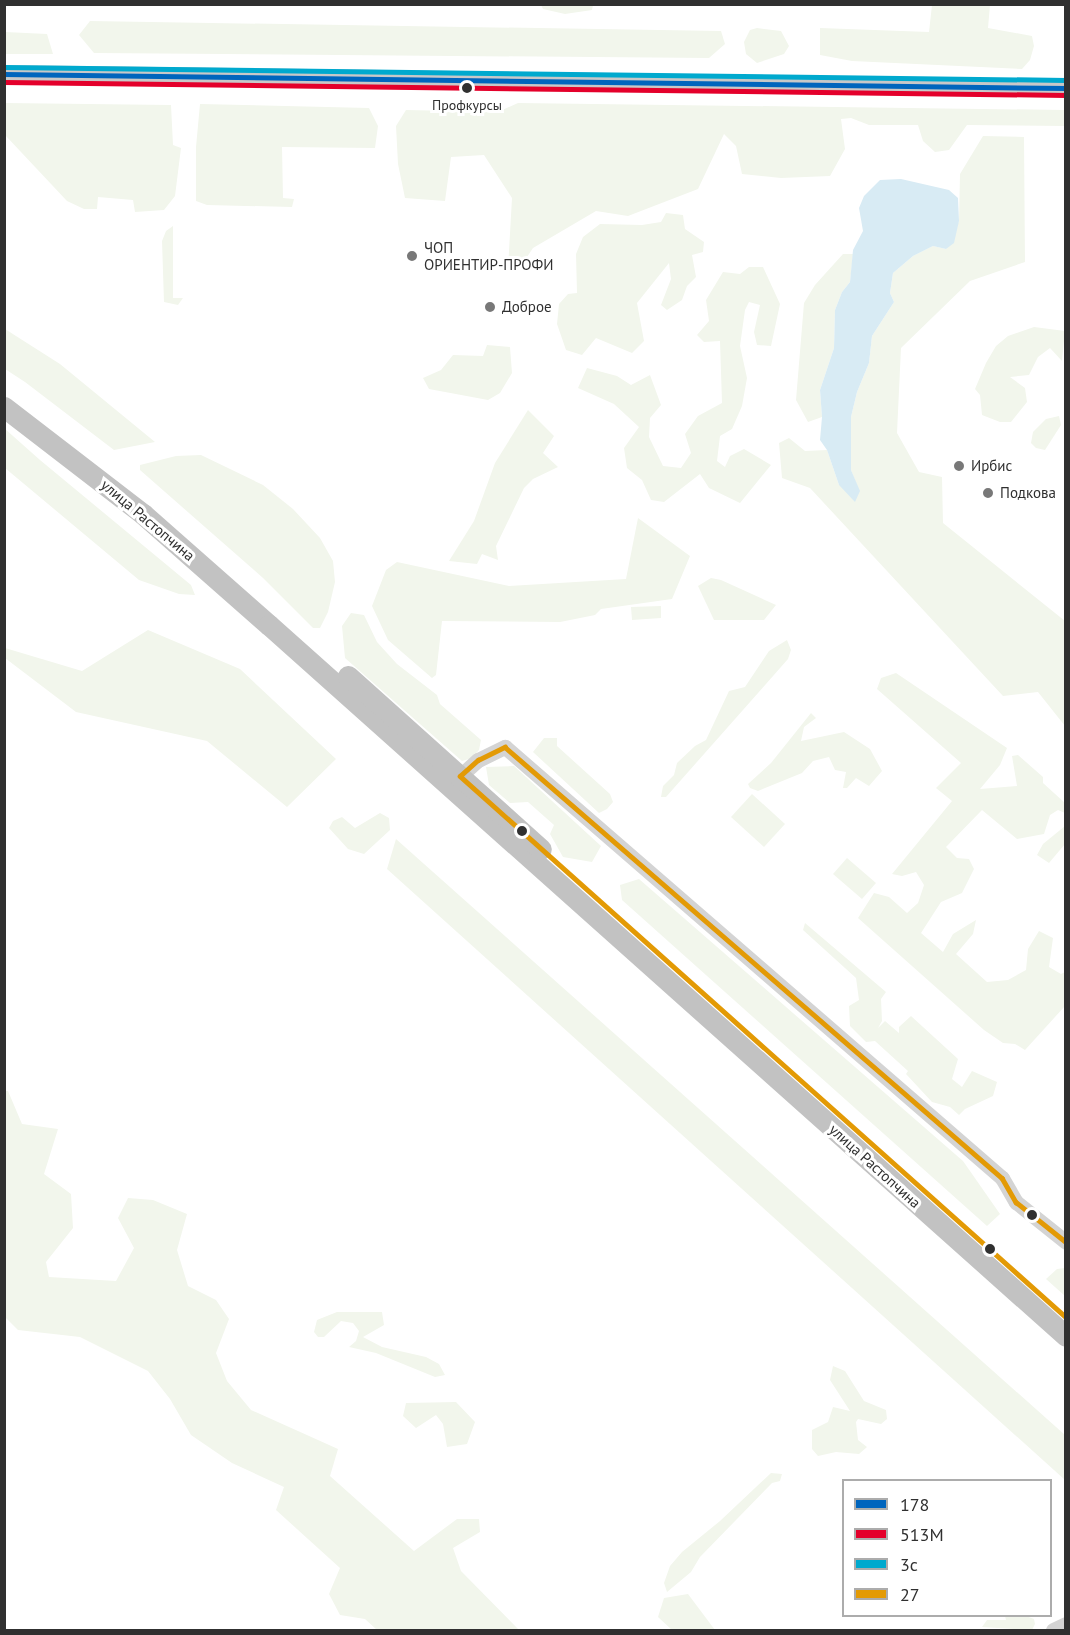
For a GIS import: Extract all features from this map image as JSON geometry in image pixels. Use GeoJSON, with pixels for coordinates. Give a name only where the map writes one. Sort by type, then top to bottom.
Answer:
{"type":"FeatureCollection","features":[{"type":"Feature","properties":{"kind":"highway","name":"улица Растопчина"},"geometry":{"type":"LineString","coordinates":[[4,390],[79,444],[152,503],[1065,1317]]}},
{"type":"Feature","properties":{"kind":"highway","name":"улица Растопчина"},"geometry":{"type":"LineString","coordinates":[[4,407],[143,514],[1065,1336]]}},
{"type":"Feature","properties":{"kind":"main road"},"geometry":{"type":"LineString","coordinates":[[4,74],[1065,88]]}},
{"type":"Feature","properties":{"kind":"street"},"geometry":{"type":"LineString","coordinates":[[460,776],[478,760],[505,747],[1002,1178],[1016,1202],[1065,1242]]}},
{"type":"Feature","properties":{"kind":"street"},"geometry":{"type":"LineString","coordinates":[[1053,1630],[1065,1624]]}},
{"type":"Feature","properties":{"kind":"shaded area"},"geometry":{"type":"Polygon","coordinates":[[[541,5],[593,5],[592,10],[565,14],[543,9],[541,5]]]}},
{"type":"Feature","properties":{"kind":"shaded area"},"geometry":{"type":"Polygon","coordinates":[[[932,5],[990,5],[988,28],[1032,36],[1034,46],[1030,60],[1022,69],[852,61],[820,55],[820,28],[929,32],[932,5]]]}},
{"type":"Feature","properties":{"kind":"shaded area"},"geometry":{"type":"Polygon","coordinates":[[[90,21],[721,31],[725,44],[709,58],[94,53],[79,35],[90,21]]]}},
{"type":"Feature","properties":{"kind":"shaded area"},"geometry":{"type":"Polygon","coordinates":[[[757,28],[781,31],[789,46],[784,54],[757,63],[746,54],[744,42],[750,30],[757,28]]]}},
{"type":"Feature","properties":{"kind":"shaded area"},"geometry":{"type":"Polygon","coordinates":[[[5,32],[47,34],[53,54],[5,54],[5,32]]]}},
{"type":"Feature","properties":{"kind":"shaded area"},"geometry":{"type":"Polygon","coordinates":[[[5,103],[171,105],[173,145],[181,148],[175,196],[164,210],[135,212],[133,200],[98,197],[97,209],[84,209],[67,201],[5,135],[5,103]]]}},
{"type":"Feature","properties":{"kind":"shaded area"},"geometry":{"type":"Polygon","coordinates":[[[518,103],[1065,110],[1066,126],[967,125],[949,150],[935,152],[923,141],[918,125],[869,125],[851,118],[841,119],[845,149],[830,176],[781,178],[742,174],[736,146],[724,134],[698,189],[628,216],[596,211],[533,248],[523,263],[508,269],[512,198],[484,155],[451,157],[445,201],[405,198],[398,164],[396,126],[406,110],[498,112],[518,103]]]}},
{"type":"Feature","properties":{"kind":"shaded area"},"geometry":{"type":"Polygon","coordinates":[[[200,104],[369,108],[378,126],[375,148],[282,147],[283,198],[294,199],[292,207],[207,205],[196,201],[196,147],[200,104]]]}},
{"type":"Feature","properties":{"kind":"shaded area"},"geometry":{"type":"Polygon","coordinates":[[[983,136],[1024,137],[1025,262],[970,281],[901,348],[897,433],[919,472],[942,477],[943,523],[1065,621],[1065,726],[1038,692],[1003,696],[810,488],[782,478],[779,443],[789,438],[805,451],[827,450],[839,485],[859,491],[851,470],[851,417],[857,392],[869,363],[872,336],[894,302],[890,293],[893,273],[913,256],[933,246],[946,249],[959,221],[960,174],[983,136]]]}},
{"type":"Feature","properties":{"kind":"shaded area"},"geometry":{"type":"Polygon","coordinates":[[[901,179],[949,190],[958,198],[959,221],[954,243],[946,249],[933,246],[913,256],[893,273],[890,293],[894,302],[872,336],[869,363],[857,392],[851,417],[851,470],[860,491],[855,502],[839,485],[827,450],[820,440],[822,417],[820,390],[834,348],[835,310],[842,292],[850,282],[853,250],[863,231],[859,208],[864,196],[880,180],[901,179]]]}},
{"type":"Feature","properties":{"kind":"shaded area"},"geometry":{"type":"Polygon","coordinates":[[[666,213],[683,215],[685,229],[704,242],[703,252],[692,255],[696,277],[687,286],[682,300],[667,310],[661,305],[671,279],[669,263],[637,303],[644,341],[632,353],[596,338],[582,355],[566,350],[557,324],[559,304],[568,294],[577,293],[576,254],[583,237],[600,224],[642,225],[661,222],[666,213]]]}},
{"type":"Feature","properties":{"kind":"shaded area"},"geometry":{"type":"Polygon","coordinates":[[[173,226],[173,298],[183,298],[178,305],[164,302],[162,241],[166,231],[173,226]]]}},
{"type":"Feature","properties":{"kind":"shaded area"},"geometry":{"type":"Polygon","coordinates":[[[843,254],[853,254],[850,282],[842,292],[835,310],[834,348],[820,390],[822,417],[808,422],[796,400],[804,303],[815,285],[843,254]]]}},
{"type":"Feature","properties":{"kind":"shaded area"},"geometry":{"type":"Polygon","coordinates":[[[749,267],[763,267],[780,304],[771,346],[757,345],[754,332],[760,305],[749,302],[745,310],[740,346],[747,378],[742,406],[732,429],[720,436],[717,461],[725,467],[730,456],[744,449],[771,465],[740,503],[709,488],[700,474],[664,502],[651,500],[642,480],[627,468],[624,448],[639,427],[614,404],[578,388],[587,368],[617,376],[631,385],[650,375],[661,405],[650,418],[649,437],[663,466],[681,468],[691,453],[685,434],[698,416],[722,403],[720,341],[704,342],[697,335],[709,321],[706,300],[723,272],[740,274],[749,267]]]}},
{"type":"Feature","properties":{"kind":"shaded area"},"geometry":{"type":"Polygon","coordinates":[[[1034,327],[1065,331],[1062,361],[1050,348],[1038,357],[1029,375],[1010,377],[1025,388],[1027,402],[1011,422],[1000,422],[982,415],[980,395],[975,389],[996,346],[1008,336],[1034,327]]]}},
{"type":"Feature","properties":{"kind":"shaded area"},"geometry":{"type":"Polygon","coordinates":[[[5,329],[60,364],[155,442],[114,450],[5,369],[5,329]]]}},
{"type":"Feature","properties":{"kind":"shaded area"},"geometry":{"type":"Polygon","coordinates":[[[487,345],[510,347],[512,373],[500,393],[488,400],[429,389],[423,378],[441,370],[453,355],[483,356],[487,345]]]}},
{"type":"Feature","properties":{"kind":"shaded area"},"geometry":{"type":"Polygon","coordinates":[[[528,410],[554,436],[543,453],[558,467],[533,479],[524,488],[496,546],[498,560],[482,554],[477,564],[449,561],[474,521],[495,463],[528,410]]]}},
{"type":"Feature","properties":{"kind":"shaded area"},"geometry":{"type":"Polygon","coordinates":[[[1059,416],[1061,425],[1045,450],[1036,448],[1031,443],[1033,432],[1046,419],[1059,416]]]}},
{"type":"Feature","properties":{"kind":"shaded area"},"geometry":{"type":"Polygon","coordinates":[[[4,428],[191,585],[195,595],[179,594],[139,580],[5,468],[4,428]]]}},
{"type":"Feature","properties":{"kind":"shaded area"},"geometry":{"type":"Polygon","coordinates":[[[201,455],[263,485],[293,509],[320,538],[333,561],[335,582],[328,612],[320,628],[313,628],[263,578],[140,470],[140,465],[176,456],[201,455]]]}},
{"type":"Feature","properties":{"kind":"shaded area"},"geometry":{"type":"Polygon","coordinates":[[[638,518],[690,556],[672,599],[601,609],[595,615],[560,622],[442,621],[436,675],[432,678],[388,640],[372,606],[386,570],[397,562],[509,586],[626,579],[638,518]]]}},
{"type":"Feature","properties":{"kind":"shaded area"},"geometry":{"type":"Polygon","coordinates":[[[711,578],[721,580],[776,605],[764,620],[714,620],[698,586],[711,578]]]}},
{"type":"Feature","properties":{"kind":"shaded area"},"geometry":{"type":"Polygon","coordinates":[[[661,606],[661,618],[632,620],[631,607],[661,606]]]}},
{"type":"Feature","properties":{"kind":"shaded area"},"geometry":{"type":"Polygon","coordinates":[[[351,613],[364,615],[377,642],[397,664],[437,695],[440,704],[481,740],[479,750],[472,758],[462,761],[345,658],[342,626],[351,613]]]}},
{"type":"Feature","properties":{"kind":"shaded area"},"geometry":{"type":"Polygon","coordinates":[[[148,630],[240,669],[336,759],[287,807],[207,741],[76,712],[5,658],[5,648],[82,671],[148,630]]]}},
{"type":"Feature","properties":{"kind":"shaded area"},"geometry":{"type":"Polygon","coordinates":[[[787,640],[791,650],[788,659],[666,797],[661,797],[663,786],[674,775],[677,763],[695,746],[706,740],[729,691],[745,687],[769,651],[787,640]]]}},
{"type":"Feature","properties":{"kind":"shaded area"},"geometry":{"type":"Polygon","coordinates":[[[896,673],[1007,748],[1000,765],[980,789],[1017,786],[1012,756],[1018,755],[1043,777],[1043,783],[1065,803],[1065,813],[1058,810],[1050,815],[1044,834],[1017,839],[982,810],[946,847],[957,858],[969,859],[974,869],[962,893],[941,902],[921,933],[943,952],[953,934],[976,920],[973,934],[956,954],[987,982],[1008,980],[1026,970],[1028,949],[1039,931],[1053,938],[1049,967],[1061,974],[1065,972],[1065,1006],[1025,1050],[1015,1044],[1003,1043],[984,1030],[858,918],[874,893],[889,897],[907,913],[918,903],[924,885],[916,872],[902,876],[892,874],[952,801],[936,788],[961,763],[877,689],[881,678],[896,673]]]}},
{"type":"Feature","properties":{"kind":"shaded area"},"geometry":{"type":"Polygon","coordinates":[[[811,713],[816,718],[804,727],[801,741],[844,732],[870,749],[882,771],[869,786],[856,778],[847,788],[843,788],[846,772],[835,770],[829,757],[813,761],[802,773],[758,791],[750,788],[748,784],[771,763],[811,713]]]}},
{"type":"Feature","properties":{"kind":"shaded area"},"geometry":{"type":"Polygon","coordinates":[[[544,738],[557,738],[557,746],[610,794],[613,802],[607,809],[599,813],[533,752],[544,738]]]}},
{"type":"Feature","properties":{"kind":"shaded area"},"geometry":{"type":"Polygon","coordinates":[[[514,766],[601,846],[592,862],[563,857],[550,834],[554,825],[528,802],[510,803],[489,785],[486,767],[514,766]]]}},
{"type":"Feature","properties":{"kind":"shaded area"},"geometry":{"type":"Polygon","coordinates":[[[752,794],[785,824],[764,847],[731,817],[752,794]]]}},
{"type":"Feature","properties":{"kind":"shaded area"},"geometry":{"type":"Polygon","coordinates":[[[380,813],[389,818],[390,830],[364,854],[348,849],[329,828],[333,821],[342,817],[355,828],[380,813]]]}},
{"type":"Feature","properties":{"kind":"shaded area"},"geometry":{"type":"Polygon","coordinates":[[[1065,826],[1065,844],[1049,863],[1037,855],[1043,844],[1065,826]]]}},
{"type":"Feature","properties":{"kind":"shaded area"},"geometry":{"type":"Polygon","coordinates":[[[396,839],[1065,1435],[1065,1480],[387,869],[396,839]]]}},
{"type":"Feature","properties":{"kind":"shaded area"},"geometry":{"type":"Polygon","coordinates":[[[847,858],[876,883],[862,899],[833,874],[847,858]]]}},
{"type":"Feature","properties":{"kind":"shaded area"},"geometry":{"type":"Polygon","coordinates":[[[639,879],[963,1161],[1000,1214],[987,1226],[622,900],[620,885],[639,879]]]}},
{"type":"Feature","properties":{"kind":"shaded area"},"geometry":{"type":"Polygon","coordinates":[[[805,923],[886,992],[881,999],[882,1021],[878,1028],[885,1021],[899,1033],[899,1027],[911,1016],[958,1059],[952,1079],[962,1087],[972,1071],[997,1082],[993,1096],[965,1109],[959,1115],[950,1107],[932,1102],[906,1074],[908,1071],[875,1041],[866,1042],[850,1026],[849,1006],[859,1000],[856,978],[803,930],[805,923]]]}},
{"type":"Feature","properties":{"kind":"shaded area"},"geometry":{"type":"Polygon","coordinates":[[[5,1091],[8,1091],[22,1124],[58,1129],[44,1174],[71,1194],[73,1228],[46,1262],[49,1277],[116,1281],[134,1248],[118,1218],[128,1198],[153,1200],[187,1214],[177,1250],[188,1286],[216,1300],[229,1319],[216,1353],[227,1381],[251,1410],[338,1449],[330,1476],[414,1551],[457,1519],[479,1519],[480,1532],[453,1548],[461,1571],[519,1630],[377,1630],[365,1619],[340,1615],[329,1594],[340,1568],[276,1510],[284,1487],[232,1463],[191,1435],[170,1399],[148,1371],[80,1337],[18,1330],[5,1317],[5,1091]]]}},
{"type":"Feature","properties":{"kind":"shaded area"},"geometry":{"type":"Polygon","coordinates":[[[1066,1268],[1065,1296],[1046,1279],[1057,1269],[1066,1268]]]}},
{"type":"Feature","properties":{"kind":"shaded area"},"geometry":{"type":"Polygon","coordinates":[[[337,1312],[382,1312],[384,1325],[363,1337],[382,1347],[426,1357],[439,1364],[445,1375],[435,1377],[376,1353],[349,1347],[356,1341],[359,1331],[353,1323],[341,1321],[324,1337],[318,1337],[314,1332],[317,1320],[337,1312]]]}},
{"type":"Feature","properties":{"kind":"shaded area"},"geometry":{"type":"Polygon","coordinates":[[[833,1366],[845,1371],[864,1401],[886,1410],[887,1419],[881,1424],[858,1419],[856,1422],[858,1440],[867,1447],[859,1454],[836,1452],[818,1456],[812,1449],[812,1430],[828,1422],[833,1407],[850,1411],[830,1380],[833,1366]]]}},
{"type":"Feature","properties":{"kind":"shaded area"},"geometry":{"type":"Polygon","coordinates":[[[456,1402],[475,1422],[467,1444],[447,1447],[443,1424],[436,1415],[416,1428],[403,1416],[406,1403],[456,1402]]]}},
{"type":"Feature","properties":{"kind":"shaded area"},"geometry":{"type":"Polygon","coordinates":[[[771,1473],[782,1474],[780,1481],[772,1483],[700,1557],[691,1572],[667,1592],[664,1583],[670,1566],[682,1552],[720,1521],[771,1473]]]}},
{"type":"Feature","properties":{"kind":"shaded area"},"geometry":{"type":"Polygon","coordinates":[[[688,1594],[715,1630],[672,1630],[658,1617],[664,1598],[688,1594]]]}},
{"type":"Feature","properties":{"kind":"shaded area"},"geometry":{"type":"Polygon","coordinates":[[[1005,1617],[1029,1617],[1034,1619],[1035,1624],[1032,1630],[982,1627],[987,1620],[1006,1620],[1005,1617]]]}},
{"type":"Feature","properties":{"kind":"transit line","name":"3с"},"geometry":{"type":"LineString","coordinates":[[4,67],[1066,80]]}},
{"type":"Feature","properties":{"kind":"transit line","name":"178"},"geometry":{"type":"LineString","coordinates":[[4,74],[1066,88]]}},
{"type":"Feature","properties":{"kind":"transit line","name":"513М"},"geometry":{"type":"LineString","coordinates":[[4,82],[1066,95]]}},
{"type":"Feature","properties":{"kind":"transit line","name":"27"},"geometry":{"type":"LineString","coordinates":[[460,776],[478,760],[505,747],[1002,1178],[1016,1202],[1066,1242]]}},
{"type":"Feature","properties":{"kind":"transit line","name":"27"},"geometry":{"type":"LineString","coordinates":[[460,776],[1066,1317]]}},
{"type":"Feature","properties":{"kind":"place","name":"Профкурсы"},"geometry":{"type":"Point","coordinates":[467,88]}},
{"type":"Feature","properties":{"kind":"place","name":"ЧОП ОРИЕНТИР-ПРОФИ"},"geometry":{"type":"Point","coordinates":[412,256]}},
{"type":"Feature","properties":{"kind":"place","name":"Доброе"},"geometry":{"type":"Point","coordinates":[490,307]}},
{"type":"Feature","properties":{"kind":"place","name":"Ирбис"},"geometry":{"type":"Point","coordinates":[959,466]}},
{"type":"Feature","properties":{"kind":"place","name":"Подкова"},"geometry":{"type":"Point","coordinates":[988,493]}}]}
